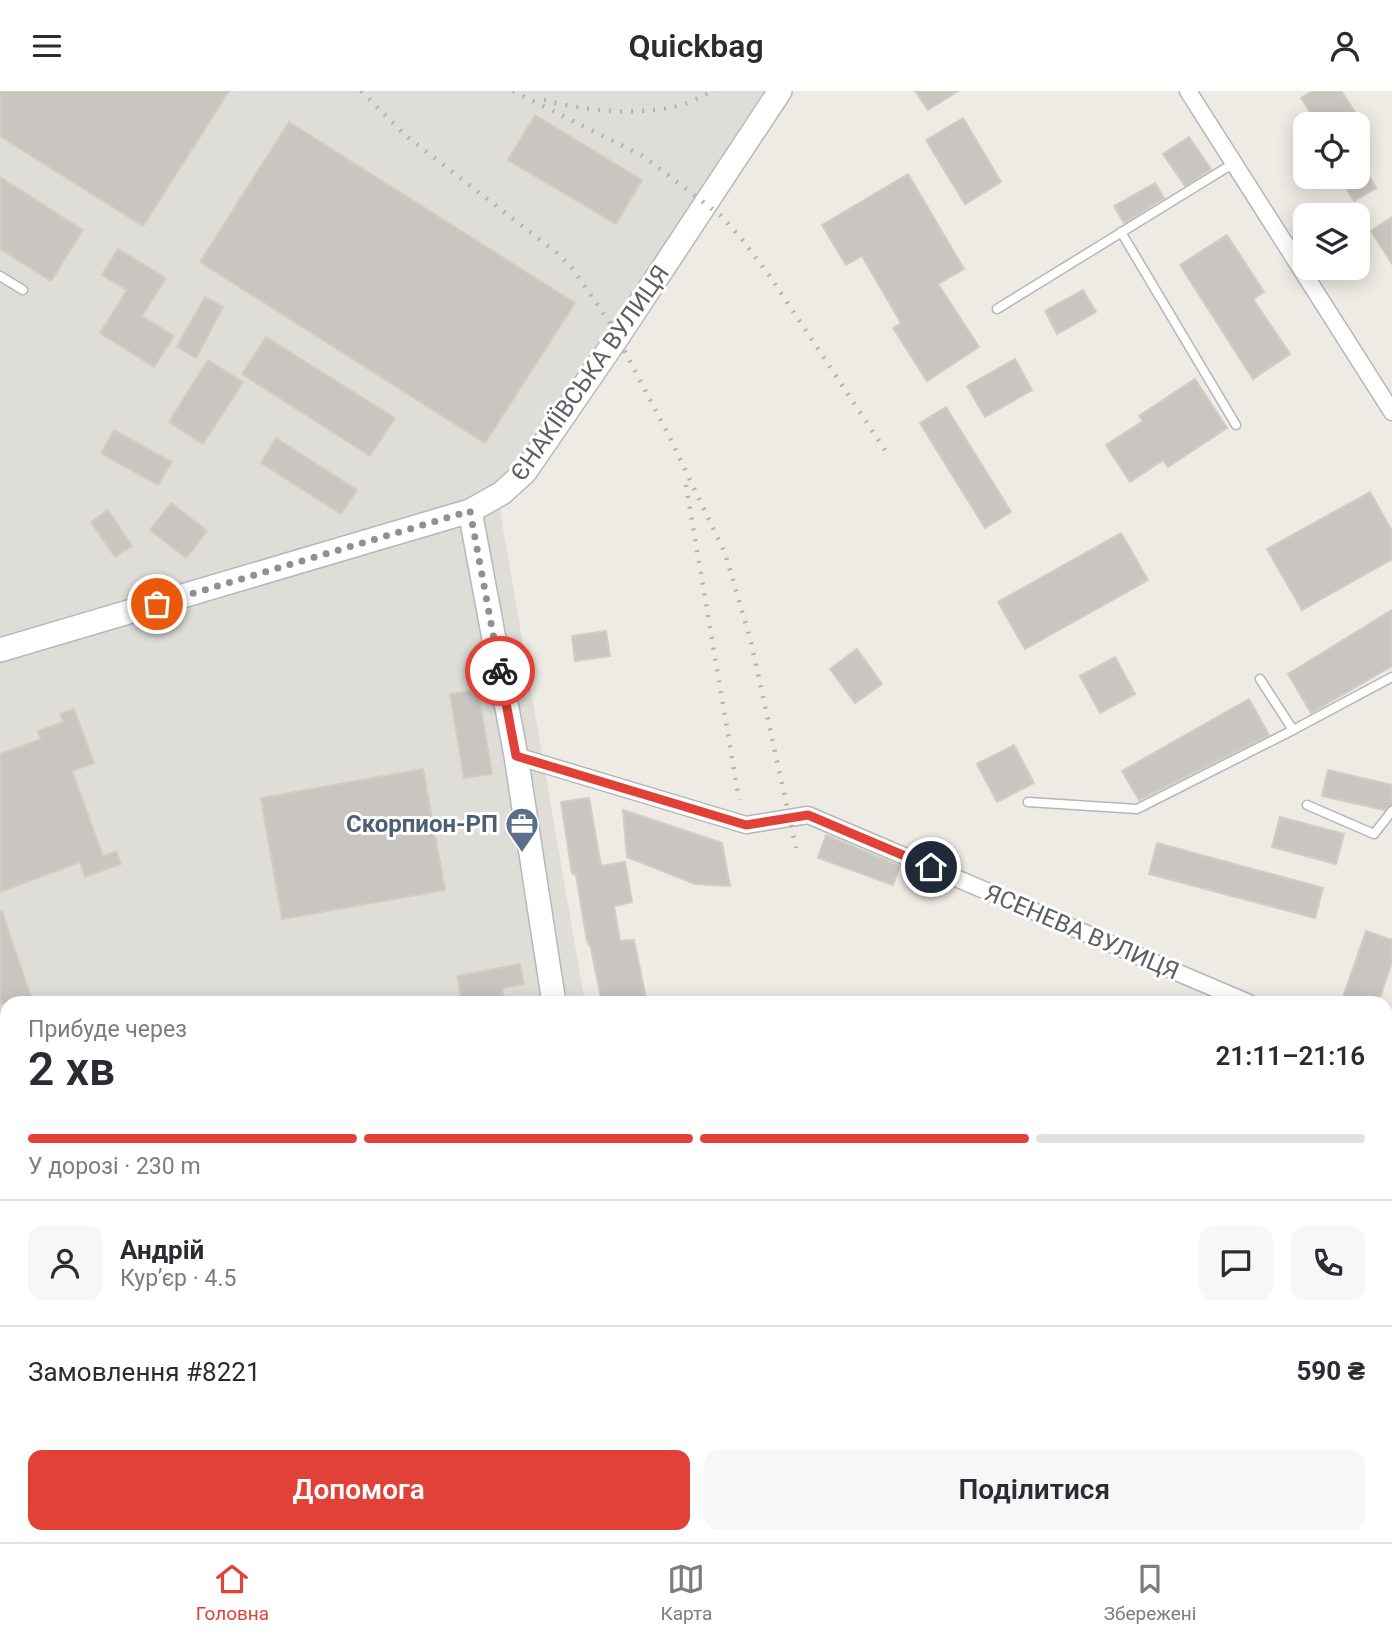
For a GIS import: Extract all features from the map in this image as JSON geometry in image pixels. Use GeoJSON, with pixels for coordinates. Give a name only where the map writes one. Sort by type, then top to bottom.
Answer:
{"type":"FeatureCollection","features":[{"type":"Feature","properties":{"kind":"street","name":"ЄНАКІЇВСЬКА ВУЛИЦЯ"},"geometry":{"type":"LineString","coordinates":[[0,650],[470,511],[502,493],[525,472],[780,91]]}},
{"type":"Feature","properties":{"kind":"street"},"geometry":{"type":"LineString","coordinates":[[1188,91],[1392,412]]}},
{"type":"Feature","properties":{"kind":"street"},"geometry":{"type":"LineString","coordinates":[[470,511],[516,756],[553,996]]}},
{"type":"Feature","properties":{"kind":"street","name":"ЯСЕНЕВА ВУЛИЦЯ"},"geometry":{"type":"LineString","coordinates":[[516,756],[746,825],[808,815],[1234,996]]}},
{"type":"Feature","properties":{"kind":"lane"},"geometry":{"type":"LineString","coordinates":[[997,309],[1234,163]]}},
{"type":"Feature","properties":{"kind":"lane"},"geometry":{"type":"LineString","coordinates":[[1122,232],[1236,425]]}},
{"type":"Feature","properties":{"kind":"lane"},"geometry":{"type":"LineString","coordinates":[[0,276],[23,290]]}},
{"type":"Feature","properties":{"kind":"lane"},"geometry":{"type":"LineString","coordinates":[[1028,802],[1137,809],[1392,677]]}},
{"type":"Feature","properties":{"kind":"lane"},"geometry":{"type":"LineString","coordinates":[[1260,679],[1293,730]]}},
{"type":"Feature","properties":{"kind":"lane"},"geometry":{"type":"LineString","coordinates":[[1307,805],[1374,834],[1392,811]]}},
{"type":"Feature","properties":{"kind":"shaded area"},"geometry":{"type":"Polygon","coordinates":[[[0,91],[765,91],[531,445],[500,511],[584,996],[0,996],[0,91]]]}},
{"type":"Feature","properties":{"kind":"building"},"geometry":{"type":"Polygon","coordinates":[[[0,91],[229,91],[143,226],[0,136],[0,91]]]}},
{"type":"Feature","properties":{"kind":"building"},"geometry":{"type":"Polygon","coordinates":[[[915,91],[958,91],[928,110],[915,91]]]}},
{"type":"Feature","properties":{"kind":"building"},"geometry":{"type":"Polygon","coordinates":[[[1312,91],[1341,91],[1355,112],[1310,112],[1301,98],[1312,91]]]}},
{"type":"Feature","properties":{"kind":"building"},"geometry":{"type":"Polygon","coordinates":[[[535,115],[642,180],[616,224],[508,160],[535,115]]]}},
{"type":"Feature","properties":{"kind":"building"},"geometry":{"type":"Polygon","coordinates":[[[963,118],[1001,182],[965,204],[926,140],[963,118]]]}},
{"type":"Feature","properties":{"kind":"building"},"geometry":{"type":"Polygon","coordinates":[[[289,122],[575,303],[485,443],[200,262],[289,122]]]}},
{"type":"Feature","properties":{"kind":"building"},"geometry":{"type":"Polygon","coordinates":[[[1189,137],[1211,169],[1185,186],[1163,154],[1189,137]]]}},
{"type":"Feature","properties":{"kind":"building"},"geometry":{"type":"Polygon","coordinates":[[[908,174],[964,269],[938,284],[979,347],[927,381],[893,328],[901,323],[862,256],[846,265],[822,225],[908,174]]]}},
{"type":"Feature","properties":{"kind":"building"},"geometry":{"type":"Polygon","coordinates":[[[0,177],[83,230],[51,281],[0,249],[0,177]]]}},
{"type":"Feature","properties":{"kind":"building"},"geometry":{"type":"Polygon","coordinates":[[[1370,178],[1376,188],[1354,201],[1347,189],[1370,189],[1370,178]]]}},
{"type":"Feature","properties":{"kind":"building"},"geometry":{"type":"Polygon","coordinates":[[[1155,183],[1164,198],[1124,223],[1114,206],[1155,183]]]}},
{"type":"Feature","properties":{"kind":"building"},"geometry":{"type":"Polygon","coordinates":[[[1392,217],[1392,264],[1371,231],[1392,217]]]}},
{"type":"Feature","properties":{"kind":"building"},"geometry":{"type":"Polygon","coordinates":[[[1227,235],[1264,292],[1253,299],[1290,354],[1253,379],[1180,265],[1227,235]]]}},
{"type":"Feature","properties":{"kind":"building"},"geometry":{"type":"Polygon","coordinates":[[[118,249],[166,278],[142,316],[174,336],[154,367],[100,333],[127,290],[102,275],[118,249]]]}},
{"type":"Feature","properties":{"kind":"building"},"geometry":{"type":"Polygon","coordinates":[[[1083,290],[1096,312],[1057,334],[1045,311],[1083,290]]]}},
{"type":"Feature","properties":{"kind":"building"},"geometry":{"type":"Polygon","coordinates":[[[205,297],[223,307],[196,358],[177,347],[205,297]]]}},
{"type":"Feature","properties":{"kind":"building"},"geometry":{"type":"Polygon","coordinates":[[[266,337],[395,418],[370,456],[242,374],[266,337]]]}},
{"type":"Feature","properties":{"kind":"building"},"geometry":{"type":"Polygon","coordinates":[[[1015,359],[1032,390],[985,417],[967,386],[1015,359]]]}},
{"type":"Feature","properties":{"kind":"building"},"geometry":{"type":"Polygon","coordinates":[[[208,360],[243,382],[203,444],[169,422],[208,360]]]}},
{"type":"Feature","properties":{"kind":"building"},"geometry":{"type":"Polygon","coordinates":[[[1195,379],[1227,428],[1168,467],[1163,460],[1130,482],[1106,445],[1143,421],[1139,416],[1195,379]]]}},
{"type":"Feature","properties":{"kind":"building"},"geometry":{"type":"Polygon","coordinates":[[[946,407],[1011,512],[985,528],[920,423],[946,407]]]}},
{"type":"Feature","properties":{"kind":"building"},"geometry":{"type":"Polygon","coordinates":[[[114,430],[172,462],[158,485],[101,453],[114,430]]]}},
{"type":"Feature","properties":{"kind":"building"},"geometry":{"type":"Polygon","coordinates":[[[276,438],[357,490],[341,514],[261,463],[276,438]]]}},
{"type":"Feature","properties":{"kind":"building"},"geometry":{"type":"Polygon","coordinates":[[[1370,492],[1392,531],[1392,559],[1302,610],[1267,549],[1370,492]]]}},
{"type":"Feature","properties":{"kind":"building"},"geometry":{"type":"Polygon","coordinates":[[[171,503],[207,531],[186,558],[150,530],[171,503]]]}},
{"type":"Feature","properties":{"kind":"building"},"geometry":{"type":"Polygon","coordinates":[[[108,510],[132,546],[115,557],[91,522],[108,510]]]}},
{"type":"Feature","properties":{"kind":"building"},"geometry":{"type":"Polygon","coordinates":[[[1121,533],[1148,580],[1025,649],[998,602],[1121,533]]]}},
{"type":"Feature","properties":{"kind":"building"},"geometry":{"type":"Polygon","coordinates":[[[1392,610],[1392,666],[1311,713],[1288,674],[1392,610]]]}},
{"type":"Feature","properties":{"kind":"building"},"geometry":{"type":"Polygon","coordinates":[[[606,631],[610,656],[575,661],[572,636],[606,631]]]}},
{"type":"Feature","properties":{"kind":"building"},"geometry":{"type":"Polygon","coordinates":[[[857,649],[882,684],[855,703],[830,669],[857,649]]]}},
{"type":"Feature","properties":{"kind":"building"},"geometry":{"type":"Polygon","coordinates":[[[1115,657],[1135,694],[1100,713],[1080,676],[1115,657]]]}},
{"type":"Feature","properties":{"kind":"building"},"geometry":{"type":"Polygon","coordinates":[[[478,690],[492,774],[464,778],[450,694],[478,690]]]}},
{"type":"Feature","properties":{"kind":"building"},"geometry":{"type":"Polygon","coordinates":[[[1249,699],[1269,735],[1139,800],[1122,771],[1249,699]]]}},
{"type":"Feature","properties":{"kind":"building"},"geometry":{"type":"Polygon","coordinates":[[[74,709],[94,763],[72,771],[103,856],[116,851],[121,864],[85,877],[80,862],[0,892],[0,754],[41,739],[38,731],[63,722],[60,714],[74,709]]]}},
{"type":"Feature","properties":{"kind":"building"},"geometry":{"type":"Polygon","coordinates":[[[1014,745],[1034,783],[997,802],[977,764],[1014,745]]]}},
{"type":"Feature","properties":{"kind":"building"},"geometry":{"type":"Polygon","coordinates":[[[423,769],[445,890],[282,919],[261,798],[423,769]]]}},
{"type":"Feature","properties":{"kind":"building"},"geometry":{"type":"Polygon","coordinates":[[[1328,770],[1392,785],[1392,805],[1384,810],[1322,796],[1328,770]]]}},
{"type":"Feature","properties":{"kind":"building"},"geometry":{"type":"Polygon","coordinates":[[[589,798],[601,866],[625,862],[632,902],[614,906],[620,941],[634,940],[646,996],[601,996],[591,948],[587,941],[576,875],[572,873],[561,802],[589,798]]]}},
{"type":"Feature","properties":{"kind":"building"},"geometry":{"type":"Polygon","coordinates":[[[623,810],[722,843],[730,886],[695,884],[627,857],[623,810]]]}},
{"type":"Feature","properties":{"kind":"building"},"geometry":{"type":"Polygon","coordinates":[[[1280,817],[1344,834],[1336,864],[1272,847],[1280,817]]]}},
{"type":"Feature","properties":{"kind":"building"},"geometry":{"type":"Polygon","coordinates":[[[826,835],[900,866],[893,885],[818,858],[826,835]]]}},
{"type":"Feature","properties":{"kind":"building"},"geometry":{"type":"Polygon","coordinates":[[[1157,843],[1323,888],[1315,918],[1149,874],[1157,843]]]}},
{"type":"Feature","properties":{"kind":"building"},"geometry":{"type":"Polygon","coordinates":[[[0,912],[2,912],[31,996],[0,996],[0,912]]]}},
{"type":"Feature","properties":{"kind":"building"},"geometry":{"type":"Polygon","coordinates":[[[1366,931],[1392,940],[1392,962],[1380,996],[1343,996],[1366,931]]]}},
{"type":"Feature","properties":{"kind":"building"},"geometry":{"type":"Polygon","coordinates":[[[520,964],[524,984],[502,988],[504,996],[461,996],[457,976],[520,964]]]}},
{"type":"Feature","properties":{"kind":"railway"},"geometry":{"type":"LineString","coordinates":[[361,91],[405,135],[557,253],[573,269],[610,323],[667,432],[725,553],[751,642],[796,848]]}},
{"type":"Feature","properties":{"kind":"railway"},"geometry":{"type":"LineString","coordinates":[[513,91],[643,156],[720,215],[769,275],[885,450]]}},
{"type":"Feature","properties":{"kind":"railway"},"geometry":{"type":"LineString","coordinates":[[544,100],[589,109],[637,111],[668,108],[713,91]]}},
{"type":"Feature","properties":{"kind":"railway"},"geometry":{"type":"LineString","coordinates":[[686,485],[739,800]]}},
{"type":"Feature","properties":{"kind":"way so far"},"geometry":{"type":"LineString","coordinates":[[157,604],[470,511],[500,671]]}},
{"type":"Feature","properties":{"kind":"place","name":"Скорпион-РП"},"geometry":{"type":"Point","coordinates":[522,854]}},
{"type":"Feature","properties":{"kind":"route"},"geometry":{"type":"LineString","coordinates":[[500,671],[516,756],[746,825],[808,815],[931,867]]}}]}
